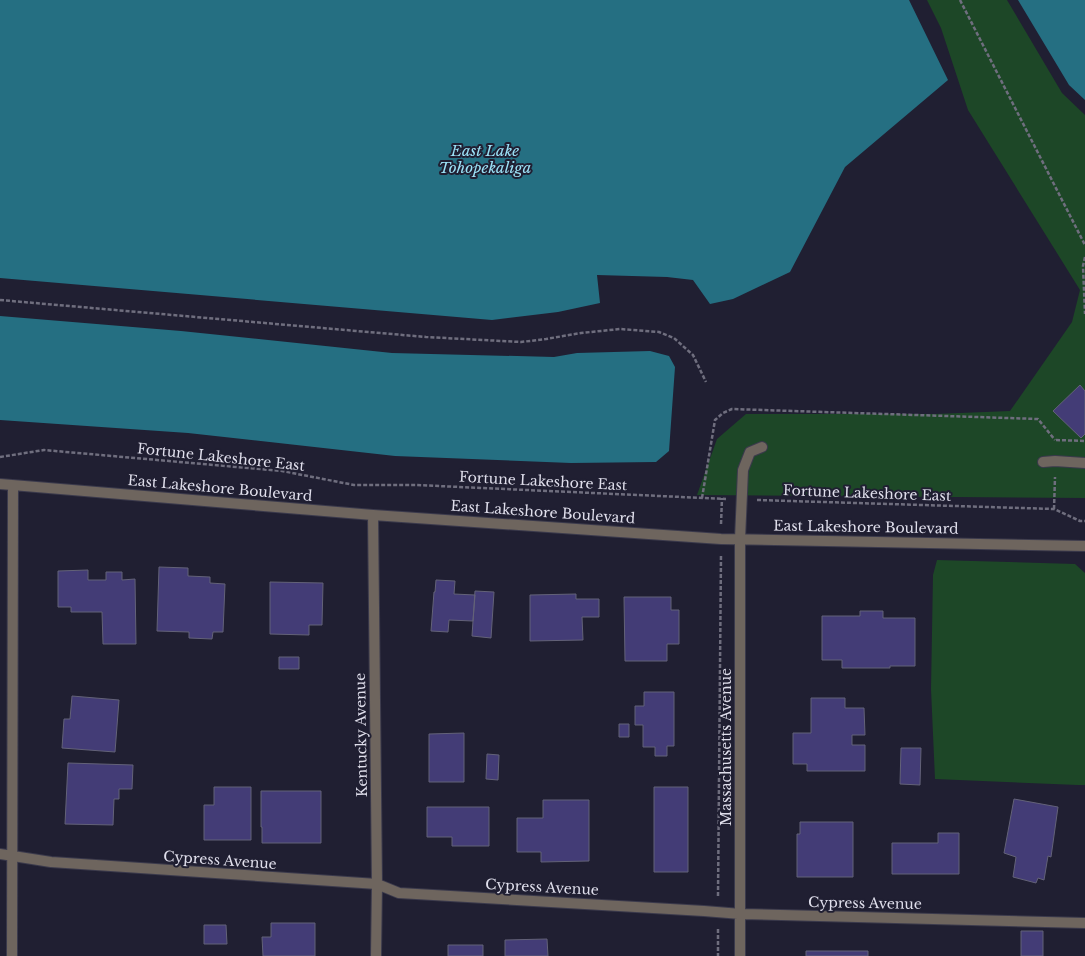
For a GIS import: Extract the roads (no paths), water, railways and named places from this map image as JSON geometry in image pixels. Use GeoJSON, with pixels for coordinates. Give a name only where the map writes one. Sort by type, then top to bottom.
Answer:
{"type":"FeatureCollection","features":[{"type":"Feature","properties":{"kind":"street","name":"Massachusetts Avenue"},"geometry":{"type":"LineString","coordinates":[[740,956],[741,499],[743,470],[750,452],[762,447]]}},
{"type":"Feature","properties":{"kind":"street"},"geometry":{"type":"LineString","coordinates":[[1043,462],[1055,461],[1085,463]]}},
{"type":"Feature","properties":{"kind":"street","name":"East Lakeshore Boulevard"},"geometry":{"type":"LineString","coordinates":[[0,484],[373,515],[721,539],[1085,546]]}},
{"type":"Feature","properties":{"kind":"street"},"geometry":{"type":"LineString","coordinates":[[12,956],[13,486]]}},
{"type":"Feature","properties":{"kind":"street","name":"Kentucky Avenue"},"geometry":{"type":"LineString","coordinates":[[373,515],[377,884],[376,956]]}},
{"type":"Feature","properties":{"kind":"street","name":"Cypress Avenue"},"geometry":{"type":"LineString","coordinates":[[0,854],[51,862],[377,884],[399,893],[740,914],[1085,923]]}},
{"type":"Feature","properties":{"kind":"water","name":"East Lake Tohopekaliga"},"geometry":{"type":"Polygon","coordinates":[[[0,0],[909,0],[948,80],[845,167],[790,272],[733,299],[710,304],[693,280],[667,277],[597,275],[600,303],[558,312],[492,320],[0,278],[0,0]]]}},
{"type":"Feature","properties":{"kind":"water"},"geometry":{"type":"Polygon","coordinates":[[[1018,0],[1085,0],[1085,100],[1069,85],[1018,0]]]}},
{"type":"Feature","properties":{"kind":"water"},"geometry":{"type":"Polygon","coordinates":[[[0,316],[181,331],[392,353],[554,357],[577,353],[650,351],[669,356],[675,367],[669,451],[656,462],[571,463],[395,456],[188,433],[0,420],[0,316]]]}}]}
